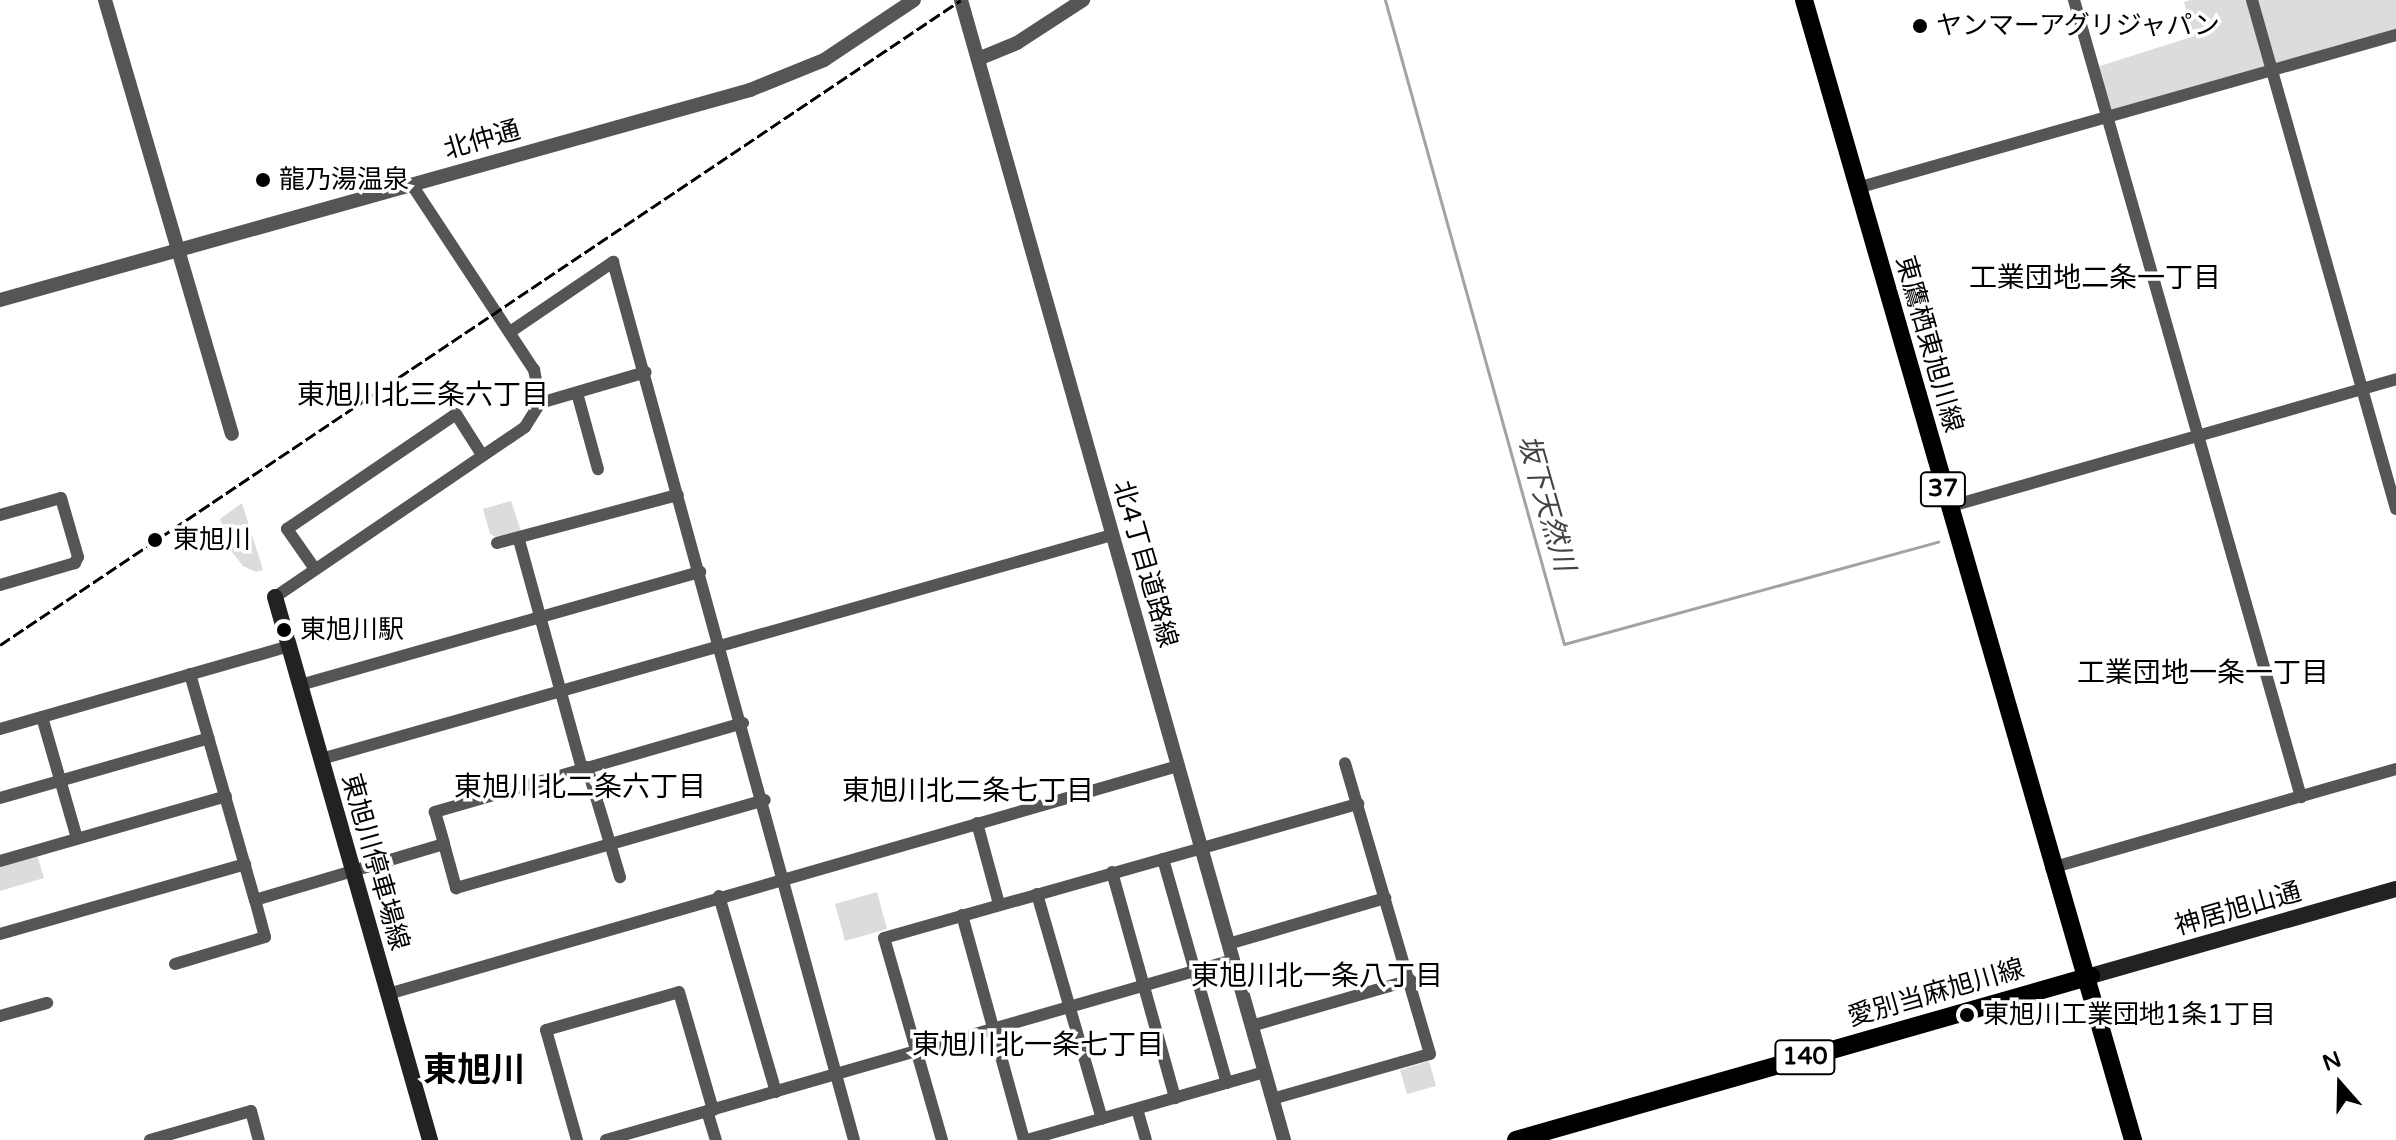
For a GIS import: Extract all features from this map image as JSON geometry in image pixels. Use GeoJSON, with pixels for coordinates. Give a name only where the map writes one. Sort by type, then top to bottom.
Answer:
{"type":"FeatureCollection","features":[{"type":"Feature","properties":{"kind":"main road","name":"東鷹栖東旭川線"},"geometry":{"type":"LineString","coordinates":[[1804,0],[1863,186]]}},
{"type":"Feature","properties":{"kind":"main road","name":"東鷹栖東旭川線"},"geometry":{"type":"LineString","coordinates":[[1816,0],[1863,186],[2088,977]]}},
{"type":"Feature","properties":{"kind":"main road","name":"東旭川停車場線"},"geometry":{"type":"LineString","coordinates":[[275,597],[430,1140]]}},
{"type":"Feature","properties":{"kind":"main road","name":"神居旭山通"},"geometry":{"type":"LineString","coordinates":[[2088,977],[2396,889]]}},
{"type":"Feature","properties":{"kind":"main road","name":"37"},"geometry":{"type":"LineString","coordinates":[[2088,977],[2133,1140]]}},
{"type":"Feature","properties":{"kind":"main road","name":"愛別当麻旭川線"},"geometry":{"type":"LineString","coordinates":[[1516,1140],[2088,977]]}},
{"type":"Feature","properties":{"kind":"street"},"geometry":{"type":"LineString","coordinates":[[105,0],[232,434]]}},
{"type":"Feature","properties":{"kind":"street","name":"北仲通"},"geometry":{"type":"LineString","coordinates":[[0,300],[795,75],[914,0]]}},
{"type":"Feature","properties":{"kind":"street","name":"北4丁目道路線"},"geometry":{"type":"LineString","coordinates":[[961,0],[1284,1140]]}},
{"type":"Feature","properties":{"kind":"street"},"geometry":{"type":"LineString","coordinates":[[978,59],[1017,43],[1083,0]]}},
{"type":"Feature","properties":{"kind":"street"},"geometry":{"type":"LineString","coordinates":[[2074,0],[2301,797]]}},
{"type":"Feature","properties":{"kind":"street"},"geometry":{"type":"LineString","coordinates":[[2252,0],[2396,509]]}},
{"type":"Feature","properties":{"kind":"street"},"geometry":{"type":"LineString","coordinates":[[1863,186],[2396,35]]}},
{"type":"Feature","properties":{"kind":"street"},"geometry":{"type":"LineString","coordinates":[[275,597],[525,427],[540,403],[534,370],[412,185]]}},
{"type":"Feature","properties":{"kind":"street"},"geometry":{"type":"LineString","coordinates":[[510,332],[613,262],[765,800],[854,1140]]}},
{"type":"Feature","properties":{"kind":"street"},"geometry":{"type":"LineString","coordinates":[[540,403],[646,372]]}},
{"type":"Feature","properties":{"kind":"street"},"geometry":{"type":"LineString","coordinates":[[1954,506],[2396,379]]}},
{"type":"Feature","properties":{"kind":"street"},"geometry":{"type":"LineString","coordinates":[[577,393],[598,469]]}},
{"type":"Feature","properties":{"kind":"street"},"geometry":{"type":"LineString","coordinates":[[315,569],[287,529],[339,493],[456,414],[482,455]]}},
{"type":"Feature","properties":{"kind":"street"},"geometry":{"type":"LineString","coordinates":[[497,543],[519,540],[678,495]]}},
{"type":"Feature","properties":{"kind":"street"},"geometry":{"type":"LineString","coordinates":[[0,515],[61,498],[78,557],[75,563],[0,585]]}},
{"type":"Feature","properties":{"kind":"street"},"geometry":{"type":"LineString","coordinates":[[321,759],[1112,535]]}},
{"type":"Feature","properties":{"kind":"street"},"geometry":{"type":"LineString","coordinates":[[519,540],[561,693],[620,877]]}},
{"type":"Feature","properties":{"kind":"street"},"geometry":{"type":"LineString","coordinates":[[300,685],[700,572]]}},
{"type":"Feature","properties":{"kind":"street"},"geometry":{"type":"LineString","coordinates":[[0,729],[289,646]]}},
{"type":"Feature","properties":{"kind":"street"},"geometry":{"type":"LineString","coordinates":[[175,964],[265,937],[190,674]]}},
{"type":"Feature","properties":{"kind":"street"},"geometry":{"type":"LineString","coordinates":[[42,717],[77,838]]}},
{"type":"Feature","properties":{"kind":"street"},"geometry":{"type":"LineString","coordinates":[[743,723],[435,812],[456,888],[765,800]]}},
{"type":"Feature","properties":{"kind":"street"},"geometry":{"type":"LineString","coordinates":[[0,798],[209,738]]}},
{"type":"Feature","properties":{"kind":"street"},"geometry":{"type":"LineString","coordinates":[[1272,1099],[1430,1054],[1345,763]]}},
{"type":"Feature","properties":{"kind":"street"},"geometry":{"type":"LineString","coordinates":[[388,994],[650,920],[783,877],[1178,766]]}},
{"type":"Feature","properties":{"kind":"street"},"geometry":{"type":"LineString","coordinates":[[2056,866],[2396,769]]}},
{"type":"Feature","properties":{"kind":"street"},"geometry":{"type":"LineString","coordinates":[[0,861],[226,796]]}},
{"type":"Feature","properties":{"kind":"street"},"geometry":{"type":"LineString","coordinates":[[942,1140],[884,938],[1358,804]]}},
{"type":"Feature","properties":{"kind":"street"},"geometry":{"type":"LineString","coordinates":[[977,823],[999,904]]}},
{"type":"Feature","properties":{"kind":"street"},"geometry":{"type":"LineString","coordinates":[[255,900],[444,844]]}},
{"type":"Feature","properties":{"kind":"street"},"geometry":{"type":"LineString","coordinates":[[1163,859],[1227,1083]]}},
{"type":"Feature","properties":{"kind":"street"},"geometry":{"type":"LineString","coordinates":[[0,934],[245,864]]}},
{"type":"Feature","properties":{"kind":"street"},"geometry":{"type":"LineString","coordinates":[[1112,872],[1175,1098]]}},
{"type":"Feature","properties":{"kind":"street"},"geometry":{"type":"LineString","coordinates":[[1037,894],[1102,1119]]}},
{"type":"Feature","properties":{"kind":"street"},"geometry":{"type":"LineString","coordinates":[[719,896],[776,1092]]}},
{"type":"Feature","properties":{"kind":"street"},"geometry":{"type":"LineString","coordinates":[[1228,944],[1385,898]]}},
{"type":"Feature","properties":{"kind":"street"},"geometry":{"type":"LineString","coordinates":[[962,915],[1026,1140],[1264,1072]]}},
{"type":"Feature","properties":{"kind":"street"},"geometry":{"type":"LineString","coordinates":[[606,1140],[1233,960]]}},
{"type":"Feature","properties":{"kind":"street"},"geometry":{"type":"LineString","coordinates":[[1251,1026],[1410,980]]}},
{"type":"Feature","properties":{"kind":"street"},"geometry":{"type":"LineString","coordinates":[[577,1140],[546,1030],[679,992],[716,1140]]}},
{"type":"Feature","properties":{"kind":"street"},"geometry":{"type":"LineString","coordinates":[[0,1016],[47,1003]]}},
{"type":"Feature","properties":{"kind":"street"},"geometry":{"type":"LineString","coordinates":[[1137,1109],[1146,1140]]}},
{"type":"Feature","properties":{"kind":"street"},"geometry":{"type":"LineString","coordinates":[[150,1140],[251,1111],[259,1140]]}},
{"type":"Feature","properties":{"kind":"shaded area"},"geometry":{"type":"Polygon","coordinates":[[[2396,0],[2396,35],[2114,115],[2105,107],[2094,68],[2194,36],[2184,2],[2396,0]]]}},
{"type":"Feature","properties":{"kind":"shaded area"},"geometry":{"type":"Polygon","coordinates":[[[511,501],[521,531],[498,538],[490,534],[483,509],[511,501]]]}},
{"type":"Feature","properties":{"kind":"shaded area"},"geometry":{"type":"Polygon","coordinates":[[[242,503],[263,570],[256,572],[243,566],[224,542],[227,536],[220,519],[242,503]]]}},
{"type":"Feature","properties":{"kind":"shaded area"},"geometry":{"type":"Polygon","coordinates":[[[37,855],[44,878],[0,891],[0,866],[37,855]]]}},
{"type":"Feature","properties":{"kind":"shaded area"},"geometry":{"type":"Polygon","coordinates":[[[877,892],[887,929],[845,941],[835,904],[877,892]]]}},
{"type":"Feature","properties":{"kind":"shaded area"},"geometry":{"type":"Polygon","coordinates":[[[1429,1061],[1436,1086],[1407,1094],[1400,1070],[1429,1061]]]}},
{"type":"Feature","properties":{"kind":"waterway","name":"坂下天然川"},"geometry":{"type":"LineString","coordinates":[[1385,0],[1564,644],[1938,542]]}},
{"type":"Feature","properties":{"kind":"railway"},"geometry":{"type":"LineString","coordinates":[[0,645],[961,0]]}},
{"type":"Feature","properties":{"kind":"place","name":"ヤンマーアグリジャパン"},"geometry":{"type":"Point","coordinates":[1920,26]}},
{"type":"Feature","properties":{"kind":"place","name":"龍乃湯温泉"},"geometry":{"type":"Point","coordinates":[263,180]}},
{"type":"Feature","properties":{"kind":"place","name":"東旭川"},"geometry":{"type":"Point","coordinates":[155,540]}},
{"type":"Feature","properties":{"kind":"place","name":"東旭川駅"},"geometry":{"type":"Point","coordinates":[284,630]}},
{"type":"Feature","properties":{"kind":"place","name":"東旭川工業団地1条1丁目"},"geometry":{"type":"Point","coordinates":[1967,1015]}},
{"type":"Feature","properties":{"kind":"district","name":"工業団地二条一丁目"},"geometry":{"type":"Point","coordinates":[2095,278]}},
{"type":"Feature","properties":{"kind":"district","name":"東旭川北三条六丁目"},"geometry":{"type":"Point","coordinates":[423,395]}},
{"type":"Feature","properties":{"kind":"district","name":"工業団地一条一丁目"},"geometry":{"type":"Point","coordinates":[2203,673]}},
{"type":"Feature","properties":{"kind":"district","name":"東旭川北二条六丁目"},"geometry":{"type":"Point","coordinates":[580,787]}},
{"type":"Feature","properties":{"kind":"district","name":"東旭川北二条七丁目"},"geometry":{"type":"Point","coordinates":[968,791]}},
{"type":"Feature","properties":{"kind":"district","name":"東旭川北一条八丁目"},"geometry":{"type":"Point","coordinates":[1317,976]}},
{"type":"Feature","properties":{"kind":"district","name":"東旭川北一条七丁目"},"geometry":{"type":"Point","coordinates":[1038,1045]}},
{"type":"Feature","properties":{"kind":"district","name":"東旭川"},"geometry":{"type":"Point","coordinates":[474,1071]}}]}
